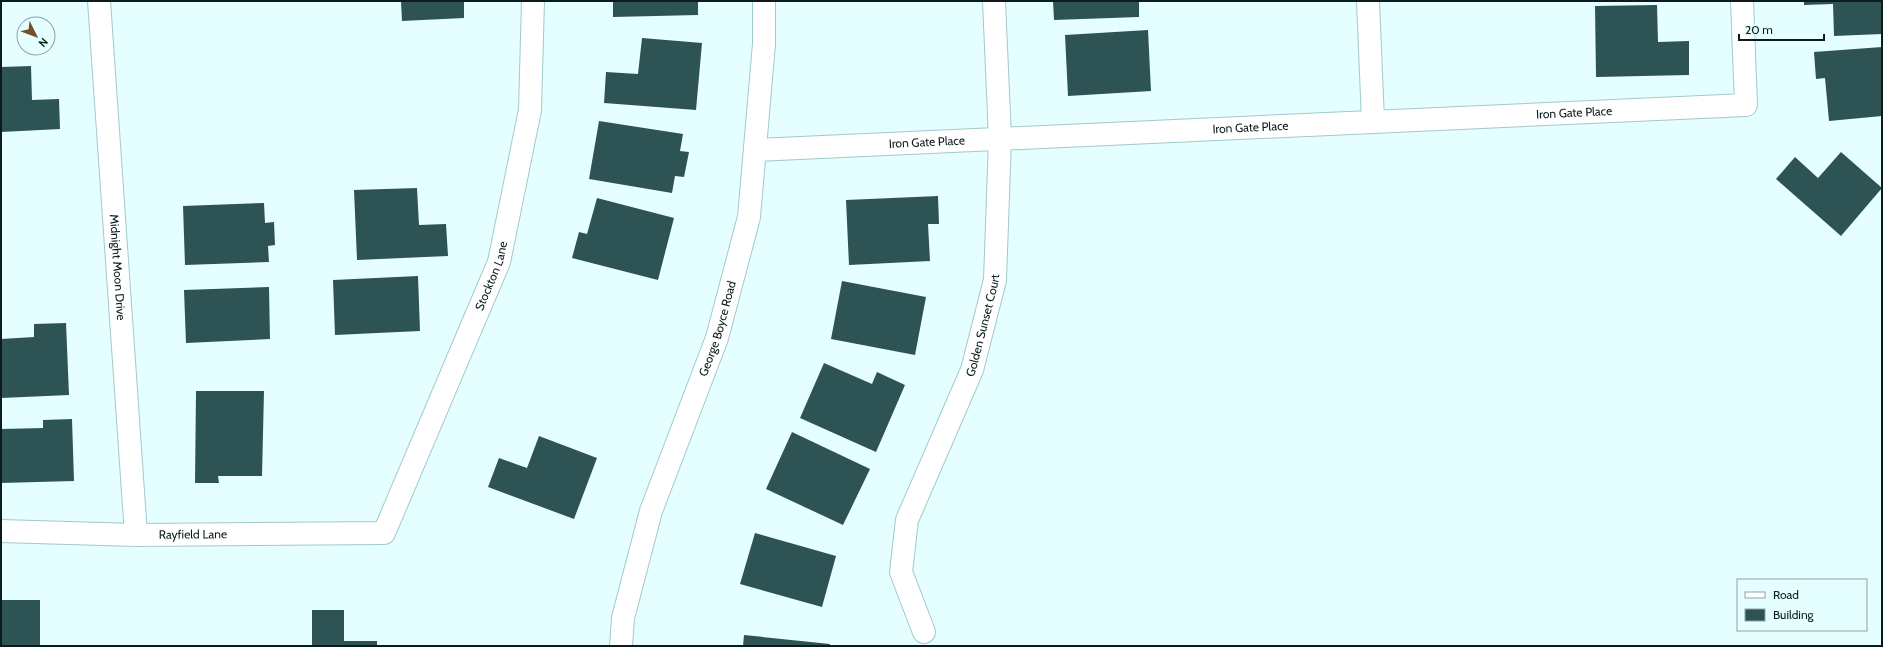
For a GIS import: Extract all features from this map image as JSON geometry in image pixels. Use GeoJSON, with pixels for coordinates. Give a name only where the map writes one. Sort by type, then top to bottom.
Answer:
{"type":"FeatureCollection","features":[{"type":"Feature","properties":{"kind":"street","name":"Midnight Moon Drive"},"geometry":{"type":"LineString","coordinates":[[99,1],[136,534]]}},
{"type":"Feature","properties":{"kind":"street","name":"Stockton Lane"},"geometry":{"type":"LineString","coordinates":[[384,533],[499,262],[530,110],[533,1]]}},
{"type":"Feature","properties":{"kind":"street","name":"George Boyce Road"},"geometry":{"type":"LineString","coordinates":[[621,646],[623,618],[651,511],[717,338],[749,217],[764,44],[764,1]]}},
{"type":"Feature","properties":{"kind":"street","name":"Golden Sunset Court"},"geometry":{"type":"LineString","coordinates":[[924,632],[901,572],[907,520],[972,370],[995,280],[1000,139],[994,1]]}},
{"type":"Feature","properties":{"kind":"street"},"geometry":{"type":"LineString","coordinates":[[1368,1],[1373,121]]}},
{"type":"Feature","properties":{"kind":"street","name":"Iron Gate Place"},"geometry":{"type":"LineString","coordinates":[[754,150],[1746,104],[1742,1]]}},
{"type":"Feature","properties":{"kind":"street","name":"Rayfield Lane"},"geometry":{"type":"LineString","coordinates":[[1,531],[136,534],[384,533]]}},
{"type":"Feature","properties":{"kind":"building"},"geometry":{"type":"Polygon","coordinates":[[[401,1],[464,1],[464,18],[402,21],[401,1]]]}},
{"type":"Feature","properties":{"kind":"building"},"geometry":{"type":"Polygon","coordinates":[[[613,1],[698,1],[698,15],[613,17],[613,1]]]}},
{"type":"Feature","properties":{"kind":"building"},"geometry":{"type":"Polygon","coordinates":[[[1053,1],[1139,1],[1139,17],[1054,20],[1053,1]]]}},
{"type":"Feature","properties":{"kind":"building"},"geometry":{"type":"Polygon","coordinates":[[[1804,1],[1882,1],[1882,34],[1834,36],[1833,4],[1804,5],[1804,1]]]}},
{"type":"Feature","properties":{"kind":"building"},"geometry":{"type":"Polygon","coordinates":[[[1657,5],[1658,42],[1689,41],[1689,75],[1596,77],[1595,6],[1657,5]]]}},
{"type":"Feature","properties":{"kind":"building"},"geometry":{"type":"Polygon","coordinates":[[[1148,30],[1151,91],[1068,96],[1065,35],[1148,30]]]}},
{"type":"Feature","properties":{"kind":"building"},"geometry":{"type":"Polygon","coordinates":[[[642,38],[702,43],[696,110],[604,103],[606,72],[638,74],[642,38]]]}},
{"type":"Feature","properties":{"kind":"building"},"geometry":{"type":"Polygon","coordinates":[[[1882,47],[1882,116],[1829,121],[1825,78],[1816,79],[1814,52],[1882,47]]]}},
{"type":"Feature","properties":{"kind":"building"},"geometry":{"type":"Polygon","coordinates":[[[31,66],[32,100],[59,99],[60,129],[1,132],[1,67],[31,66]]]}},
{"type":"Feature","properties":{"kind":"building"},"geometry":{"type":"Polygon","coordinates":[[[599,121],[683,134],[680,151],[689,152],[684,177],[675,176],[672,193],[589,179],[599,121]]]}},
{"type":"Feature","properties":{"kind":"building"},"geometry":{"type":"Polygon","coordinates":[[[1841,152],[1882,188],[1841,236],[1776,179],[1795,157],[1818,178],[1841,152]]]}},
{"type":"Feature","properties":{"kind":"building"},"geometry":{"type":"Polygon","coordinates":[[[417,188],[419,225],[446,224],[448,256],[357,260],[354,190],[417,188]]]}},
{"type":"Feature","properties":{"kind":"building"},"geometry":{"type":"Polygon","coordinates":[[[938,196],[939,224],[928,224],[930,261],[849,265],[846,200],[938,196]]]}},
{"type":"Feature","properties":{"kind":"building"},"geometry":{"type":"Polygon","coordinates":[[[597,198],[674,218],[658,280],[572,258],[579,232],[587,234],[597,198]]]}},
{"type":"Feature","properties":{"kind":"building"},"geometry":{"type":"Polygon","coordinates":[[[264,203],[265,223],[274,222],[275,245],[268,246],[269,262],[185,265],[183,206],[264,203]]]}},
{"type":"Feature","properties":{"kind":"building"},"geometry":{"type":"Polygon","coordinates":[[[418,276],[420,331],[335,335],[333,280],[418,276]]]}},
{"type":"Feature","properties":{"kind":"building"},"geometry":{"type":"Polygon","coordinates":[[[842,281],[926,297],[915,355],[831,339],[842,281]]]}},
{"type":"Feature","properties":{"kind":"building"},"geometry":{"type":"Polygon","coordinates":[[[269,287],[270,339],[186,343],[184,290],[269,287]]]}},
{"type":"Feature","properties":{"kind":"building"},"geometry":{"type":"Polygon","coordinates":[[[66,323],[69,395],[1,398],[1,339],[34,337],[34,324],[66,323]]]}},
{"type":"Feature","properties":{"kind":"building"},"geometry":{"type":"Polygon","coordinates":[[[824,363],[872,384],[877,372],[905,385],[876,452],[800,418],[824,363]]]}},
{"type":"Feature","properties":{"kind":"building"},"geometry":{"type":"Polygon","coordinates":[[[196,391],[264,391],[262,476],[218,476],[219,483],[195,483],[196,391]]]}},
{"type":"Feature","properties":{"kind":"building"},"geometry":{"type":"Polygon","coordinates":[[[72,419],[74,481],[1,483],[1,429],[43,428],[43,420],[72,419]]]}},
{"type":"Feature","properties":{"kind":"building"},"geometry":{"type":"Polygon","coordinates":[[[792,432],[870,469],[843,525],[766,489],[792,432]]]}},
{"type":"Feature","properties":{"kind":"building"},"geometry":{"type":"Polygon","coordinates":[[[539,436],[597,458],[574,519],[488,487],[499,458],[527,468],[539,436]]]}},
{"type":"Feature","properties":{"kind":"building"},"geometry":{"type":"Polygon","coordinates":[[[755,533],[836,556],[822,607],[740,584],[755,533]]]}},
{"type":"Feature","properties":{"kind":"building"},"geometry":{"type":"Polygon","coordinates":[[[1,600],[40,600],[40,646],[1,646],[1,600]]]}},
{"type":"Feature","properties":{"kind":"building"},"geometry":{"type":"Polygon","coordinates":[[[312,610],[344,610],[344,641],[377,641],[377,646],[312,646],[312,610]]]}},
{"type":"Feature","properties":{"kind":"building"},"geometry":{"type":"Polygon","coordinates":[[[744,635],[830,644],[830,646],[743,646],[744,635]]]}}]}
